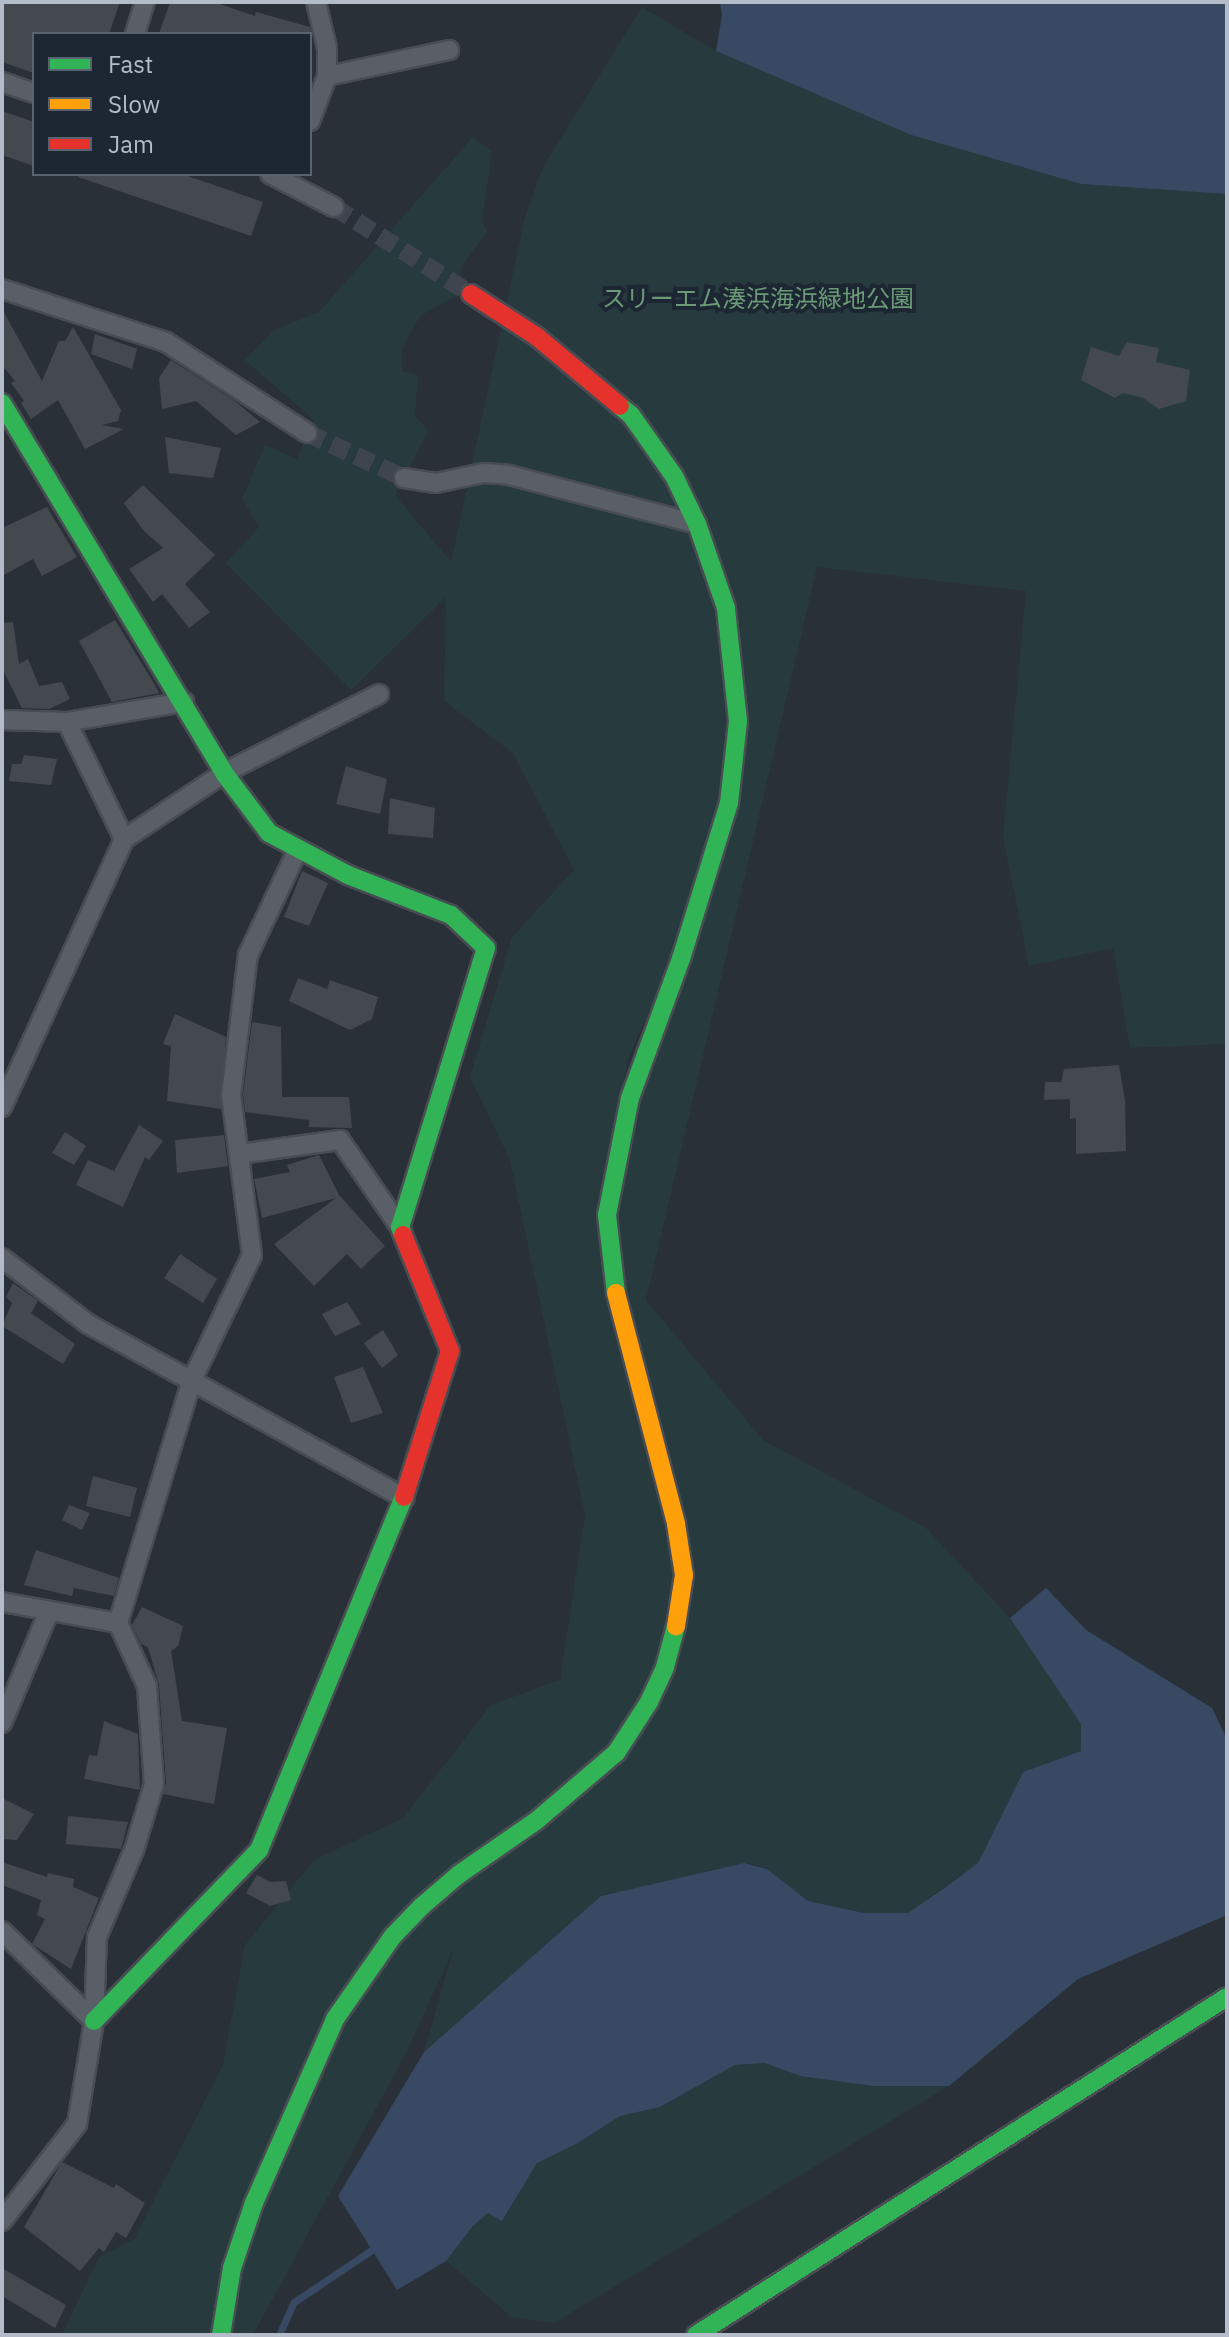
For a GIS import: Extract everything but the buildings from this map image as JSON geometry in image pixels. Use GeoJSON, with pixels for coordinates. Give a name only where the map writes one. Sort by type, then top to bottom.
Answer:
{"type":"FeatureCollection","features":[{"type":"Feature","properties":{"kind":"street"},"geometry":{"type":"LineString","coordinates":[[136,32],[145,2]]}},
{"type":"Feature","properties":{"kind":"street"},"geometry":{"type":"LineString","coordinates":[[312,116],[327,76],[327,48],[316,2]]}},
{"type":"Feature","properties":{"kind":"street"},"geometry":{"type":"LineString","coordinates":[[327,76],[449,50]]}},
{"type":"Feature","properties":{"kind":"street"},"geometry":{"type":"LineString","coordinates":[[2,82],[32,92]]}},
{"type":"Feature","properties":{"kind":"street"},"geometry":{"type":"LineString","coordinates":[[283,176],[334,207]]}},
{"type":"Feature","properties":{"kind":"street"},"geometry":{"type":"LineString","coordinates":[[2,289],[166,342],[307,433]]}},
{"type":"Feature","properties":{"kind":"street"},"geometry":{"type":"LineString","coordinates":[[221,2335],[232,2268],[254,2203],[335,2019],[386,1946],[422,1906],[458,1875],[536,1821],[616,1753],[649,1702],[665,1667],[678,1621],[684,1575],[676,1524],[616,1297],[607,1215],[630,1098],[710,868],[729,803],[735,757],[736,681],[726,608],[697,524],[674,476],[631,415],[536,336],[471,294]]}},
{"type":"Feature","properties":{"kind":"street"},"geometry":{"type":"LineString","coordinates":[[2,403],[224,773],[269,833],[348,875],[451,915],[486,948],[400,1227]]}},
{"type":"Feature","properties":{"kind":"street"},"geometry":{"type":"LineString","coordinates":[[404,478],[436,483],[483,473],[509,475],[697,524]]}},
{"type":"Feature","properties":{"kind":"street"},"geometry":{"type":"LineString","coordinates":[[2,1107],[124,839],[224,773],[379,694]]}},
{"type":"Feature","properties":{"kind":"street"},"geometry":{"type":"LineString","coordinates":[[2,720],[67,722],[184,702]]}},
{"type":"Feature","properties":{"kind":"street"},"geometry":{"type":"LineString","coordinates":[[67,722],[124,839]]}},
{"type":"Feature","properties":{"kind":"street"},"geometry":{"type":"LineString","coordinates":[[2,2221],[77,2124],[94,2021],[97,1937],[134,1850],[154,1784],[147,1686],[118,1623],[191,1382],[252,1255],[231,1095],[248,955],[298,849]]}},
{"type":"Feature","properties":{"kind":"street"},"geometry":{"type":"LineString","coordinates":[[94,2021],[259,1850],[404,1498],[450,1351],[400,1227],[340,1140],[239,1154]]}},
{"type":"Feature","properties":{"kind":"street"},"geometry":{"type":"LineString","coordinates":[[2,1258],[88,1324],[404,1498]]}},
{"type":"Feature","properties":{"kind":"street"},"geometry":{"type":"LineString","coordinates":[[2,1602],[118,1623]]}},
{"type":"Feature","properties":{"kind":"street"},"geometry":{"type":"LineString","coordinates":[[2,1723],[49,1611]]}},
{"type":"Feature","properties":{"kind":"street"},"geometry":{"type":"LineString","coordinates":[[2,1931],[94,2021]]}},
{"type":"Feature","properties":{"kind":"street"},"geometry":{"type":"LineString","coordinates":[[696,2335],[1227,1997]]}},
{"type":"Feature","properties":{"kind":"green space","name":"スリーエム湊浜海浜緑地公園"},"geometry":{"type":"Polygon","coordinates":[[[642,7],[716,51],[911,135],[1081,184],[1227,194],[1227,1044],[1130,1048],[1113,948],[1029,966],[1003,837],[1026,591],[817,567],[646,1300],[763,1440],[926,1528],[1010,1618],[1081,1724],[1081,1751],[1023,1772],[978,1863],[908,1913],[864,1913],[808,1901],[764,1867],[744,1863],[601,1896],[424,2052],[453,1950],[406,2053],[253,2335],[62,2335],[99,2257],[134,2239],[223,2065],[245,1945],[314,1860],[403,1818],[491,1705],[560,1680],[585,1515],[510,1160],[470,1077],[512,937],[574,870],[513,753],[444,701],[446,597],[351,690],[226,563],[259,527],[242,499],[265,445],[297,459],[314,420],[245,360],[274,330],[319,312],[473,137],[492,151],[482,221],[487,232],[463,264],[455,297],[420,316],[402,349],[402,371],[418,375],[415,415],[428,431],[395,495],[451,562],[525,217],[543,167],[642,7]],[[682,937],[628,1059],[601,1188],[682,937]]]}},
{"type":"Feature","properties":{"kind":"green space"},"geometry":{"type":"Polygon","coordinates":[[[765,2063],[800,2076],[873,2086],[949,2086],[554,2323],[512,2317],[446,2261],[473,2226],[488,2213],[503,2220],[536,2163],[578,2143],[620,2116],[660,2107],[735,2065],[765,2063]]]}},
{"type":"Feature","properties":{"kind":"water"},"geometry":{"type":"Polygon","coordinates":[[[720,2],[1227,2],[1227,194],[1081,184],[911,135],[716,51],[722,15],[720,2]]]}},
{"type":"Feature","properties":{"kind":"water"},"geometry":{"type":"Polygon","coordinates":[[[1046,1588],[1086,1630],[1212,1708],[1227,1739],[1227,1915],[1078,1979],[949,2086],[873,2086],[800,2076],[765,2063],[735,2065],[660,2107],[620,2116],[578,2143],[537,2163],[502,2221],[488,2213],[473,2226],[446,2261],[397,2290],[338,2196],[424,2052],[601,1896],[744,1863],[767,1869],[808,1901],[864,1913],[908,1913],[978,1863],[1023,1772],[1081,1751],[1081,1724],[1010,1618],[1046,1588]]]}},
{"type":"Feature","properties":{"kind":"waterway"},"geometry":{"type":"LineString","coordinates":[[279,2335],[294,2302],[379,2245]]}},
{"type":"Feature","properties":{"kind":"tunnel"},"geometry":{"type":"LineString","coordinates":[[334,207],[471,294]]}},
{"type":"Feature","properties":{"kind":"tunnel"},"geometry":{"type":"LineString","coordinates":[[307,433],[404,478]]}},
{"type":"Feature","properties":{"kind":"traffic: fast"},"geometry":{"type":"LineString","coordinates":[[2,403],[224,773],[269,833],[348,875],[451,915],[486,948],[400,1227],[403,1235]]}},
{"type":"Feature","properties":{"kind":"traffic: fast"},"geometry":{"type":"LineString","coordinates":[[616,1293],[607,1215],[630,1098],[681,959],[729,803],[738,721],[726,608],[697,524],[674,476],[631,415],[620,406]]}},
{"type":"Feature","properties":{"kind":"traffic: fast"},"geometry":{"type":"LineString","coordinates":[[94,2021],[259,1850],[404,1497]]}},
{"type":"Feature","properties":{"kind":"traffic: fast"},"geometry":{"type":"LineString","coordinates":[[221,2335],[232,2268],[254,2203],[335,2019],[393,1936],[422,1906],[458,1875],[536,1821],[616,1753],[649,1702],[665,1667],[676,1626]]}},
{"type":"Feature","properties":{"kind":"traffic: fast"},"geometry":{"type":"LineString","coordinates":[[696,2335],[1227,1997]]}},
{"type":"Feature","properties":{"kind":"traffic: slow"},"geometry":{"type":"LineString","coordinates":[[616,1293],[676,1524],[684,1575],[676,1626]]}},
{"type":"Feature","properties":{"kind":"traffic: jam"},"geometry":{"type":"LineString","coordinates":[[471,294],[536,336],[620,406]]}},
{"type":"Feature","properties":{"kind":"traffic: jam"},"geometry":{"type":"LineString","coordinates":[[403,1235],[450,1351],[404,1497]]}}]}
